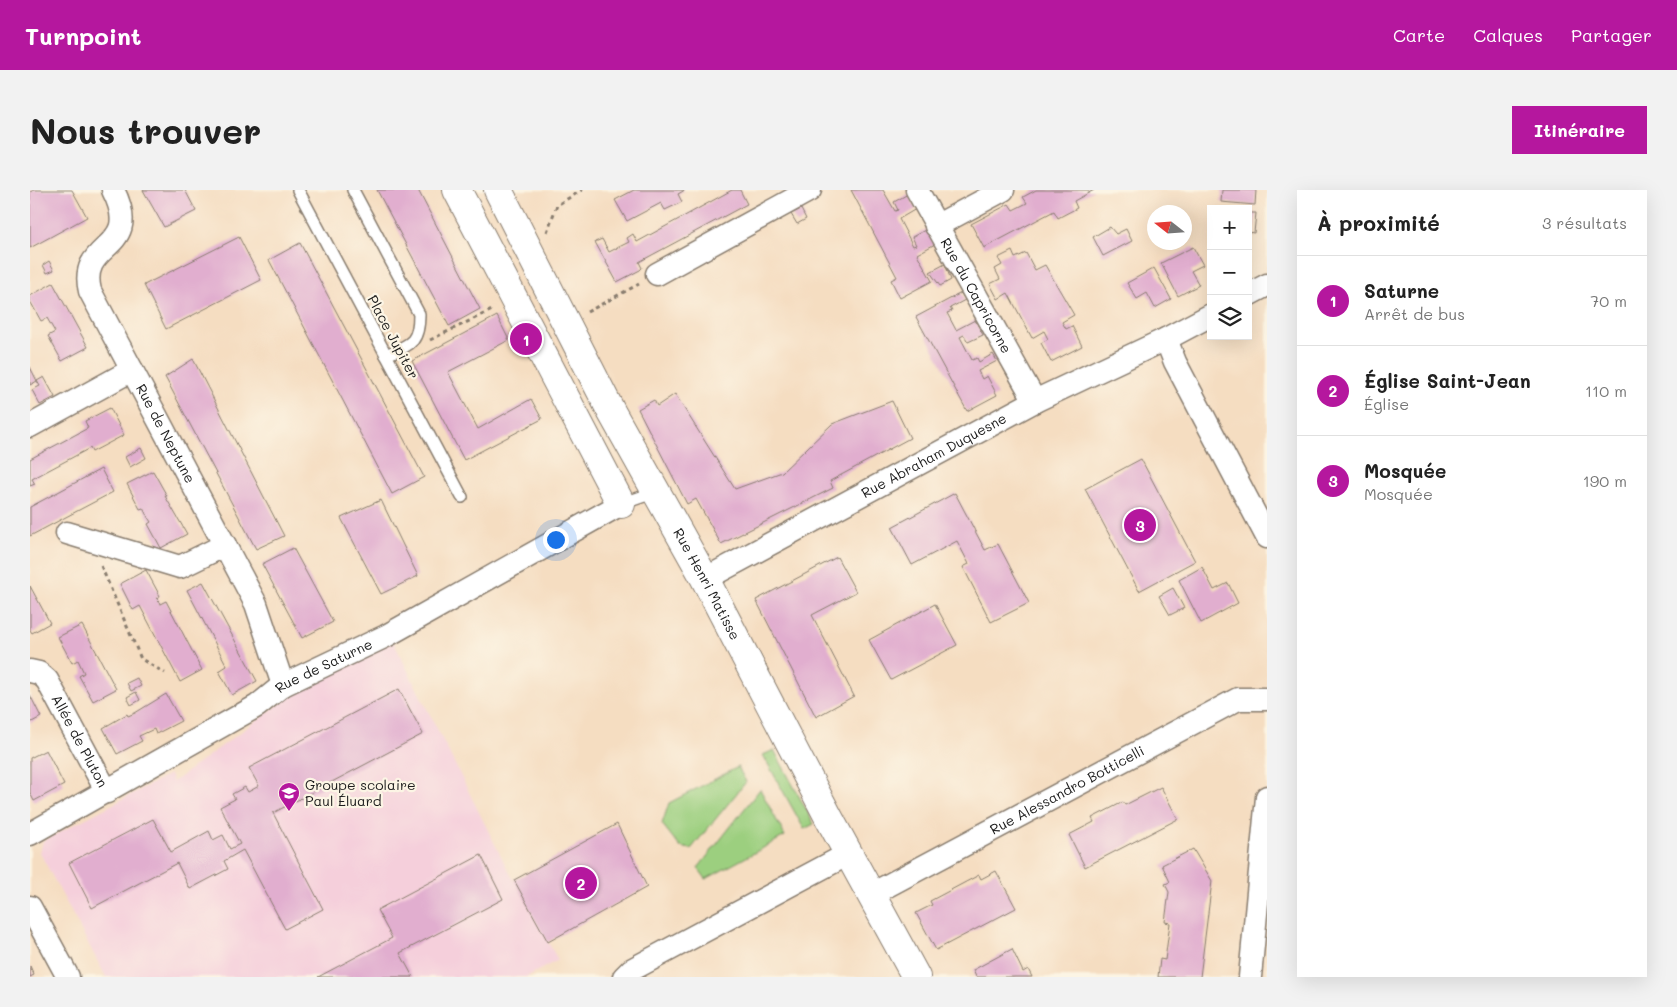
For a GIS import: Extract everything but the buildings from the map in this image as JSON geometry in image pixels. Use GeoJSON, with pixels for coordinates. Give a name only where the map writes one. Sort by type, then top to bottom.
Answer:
{"type":"FeatureCollection","features":[{"type":"Feature","properties":{"kind":"street","name":"Rue de Neptune"},"geometry":{"type":"LineString","coordinates":[[113,190],[122,212],[118,235],[111,245],[93,258],[86,277],[94,298],[256,604],[283,685]]}},
{"type":"Feature","properties":{"kind":"street"},"geometry":{"type":"LineString","coordinates":[[457,190],[621,504]]}},
{"type":"Feature","properties":{"kind":"street","name":"Rue Henri Matisse"},"geometry":{"type":"LineString","coordinates":[[498,190],[535,260],[565,323],[705,579],[916,977]]}},
{"type":"Feature","properties":{"kind":"street"},"geometry":{"type":"LineString","coordinates":[[657,274],[810,190]]}},
{"type":"Feature","properties":{"kind":"street","name":"Rue du Capricorne"},"geometry":{"type":"LineString","coordinates":[[917,190],[1035,401]]}},
{"type":"Feature","properties":{"kind":"street"},"geometry":{"type":"LineString","coordinates":[[936,226],[1003,190]]}},
{"type":"Feature","properties":{"kind":"street"},"geometry":{"type":"LineString","coordinates":[[1252,293],[1267,285]]}},
{"type":"Feature","properties":{"kind":"street","name":"Rue Abraham Duquesne"},"geometry":{"type":"LineString","coordinates":[[705,579],[1035,401],[1166,339],[1207,317]]}},
{"type":"Feature","properties":{"kind":"street"},"geometry":{"type":"LineString","coordinates":[[1166,339],[1175,362],[1267,537]]}},
{"type":"Feature","properties":{"kind":"street"},"geometry":{"type":"LineString","coordinates":[[30,426],[132,370]]}},
{"type":"Feature","properties":{"kind":"street","name":"Rue de Saturne"},"geometry":{"type":"LineString","coordinates":[[30,834],[257,706],[283,685],[386,636],[621,504]]}},
{"type":"Feature","properties":{"kind":"street"},"geometry":{"type":"LineString","coordinates":[[67,533],[180,567],[226,545]]}},
{"type":"Feature","properties":{"kind":"street","name":"Allée de Pluton"},"geometry":{"type":"LineString","coordinates":[[30,671],[39,673],[47,680],[107,792]]}},
{"type":"Feature","properties":{"kind":"street","name":"Rue Alessandro Botticelli"},"geometry":{"type":"LineString","coordinates":[[872,894],[1238,699],[1267,699]]}},
{"type":"Feature","properties":{"kind":"street"},"geometry":{"type":"LineString","coordinates":[[1250,977],[1267,797]]}},
{"type":"Feature","properties":{"kind":"street"},"geometry":{"type":"LineString","coordinates":[[624,977],[631,970],[850,853]]}},
{"type":"Feature","properties":{"kind":"street"},"geometry":{"type":"LineString","coordinates":[[31,912],[68,977]]}},
{"type":"Feature","properties":{"kind":"lane","name":"Place Jupiter"},"geometry":{"type":"LineString","coordinates":[[298,190],[462,497]]}},
{"type":"Feature","properties":{"kind":"lane"},"geometry":{"type":"LineString","coordinates":[[353,190],[419,314],[419,332],[412,343],[386,354]]}},
{"type":"Feature","properties":{"kind":"lane"},"geometry":{"type":"LineString","coordinates":[[621,504],[656,492]]}},
{"type":"Feature","properties":{"kind":"path"},"geometry":{"type":"LineString","coordinates":[[535,260],[558,205],[582,190]]}},
{"type":"Feature","properties":{"kind":"path"},"geometry":{"type":"LineString","coordinates":[[565,323],[657,274]]}},
{"type":"Feature","properties":{"kind":"path"},"geometry":{"type":"LineString","coordinates":[[425,343],[514,298]]}},
{"type":"Feature","properties":{"kind":"path"},"geometry":{"type":"LineString","coordinates":[[90,540],[141,659],[165,673]]}},
{"type":"Feature","properties":{"kind":"shaded area","name":"Groupe scolaire Paul Éluard"},"geometry":{"type":"Polygon","coordinates":[[[390,635],[507,868],[558,960],[526,977],[106,977],[40,853],[43,841],[170,774],[173,782],[325,670],[390,635]]]}},
{"type":"Feature","properties":{"kind":"green space"},"geometry":{"type":"Polygon","coordinates":[[[774,750],[814,824],[804,829],[763,755],[774,750]]]}},
{"type":"Feature","properties":{"kind":"green space"},"geometry":{"type":"Polygon","coordinates":[[[738,767],[746,782],[691,849],[680,847],[662,824],[669,803],[738,767]]]}},
{"type":"Feature","properties":{"kind":"green space"},"geometry":{"type":"Polygon","coordinates":[[[760,789],[785,836],[706,879],[698,868],[760,789]]]}},
{"type":"Feature","properties":{"kind":"place","name":"Saturne"},"geometry":{"type":"Point","coordinates":[526,339]}},
{"type":"Feature","properties":{"kind":"place","name":"Mosquée"},"geometry":{"type":"Point","coordinates":[1140,525]}},
{"type":"Feature","properties":{"kind":"place","name":"Groupe scolaire Paul Éluard"},"geometry":{"type":"Point","coordinates":[289,812]}},
{"type":"Feature","properties":{"kind":"place","name":"Église Saint-Jean"},"geometry":{"type":"Point","coordinates":[581,883]}}]}
